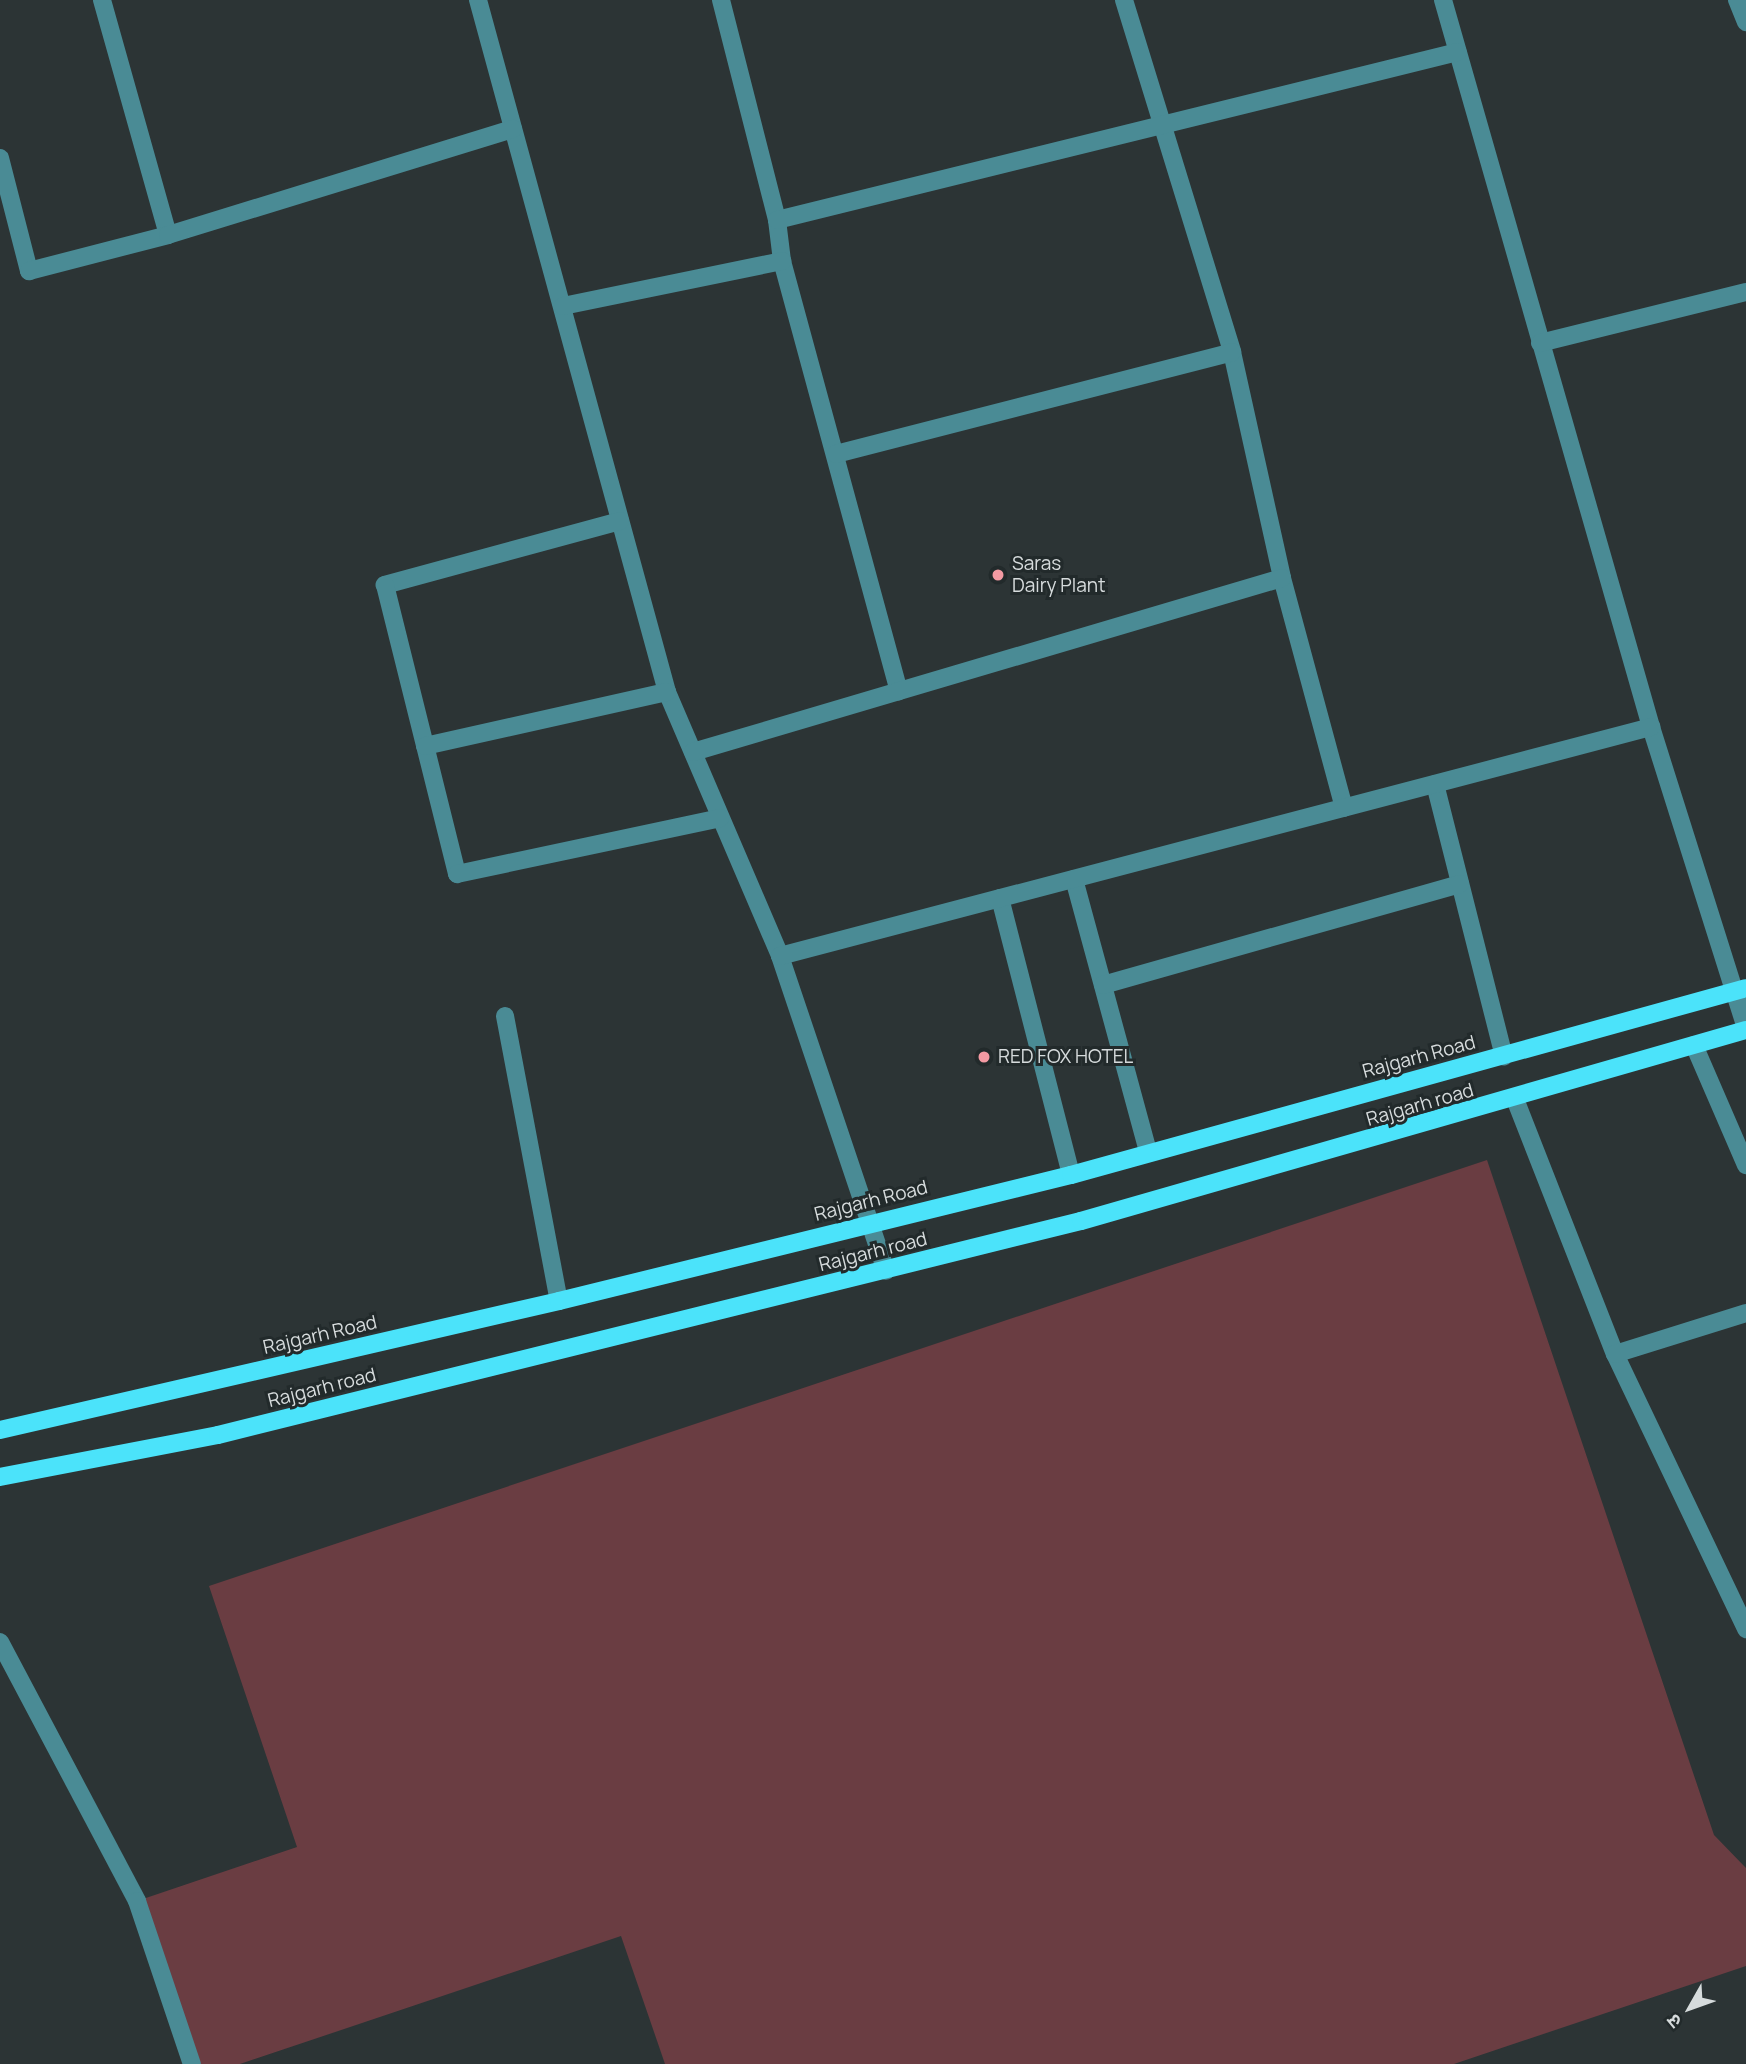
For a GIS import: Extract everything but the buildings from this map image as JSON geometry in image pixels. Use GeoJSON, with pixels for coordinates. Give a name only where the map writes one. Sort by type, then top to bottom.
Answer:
{"type":"FeatureCollection","features":[{"type":"Feature","properties":{"kind":"main road","name":"Rajgarh Road"},"geometry":{"type":"LineString","coordinates":[[0,1430],[559,1301],[1071,1175],[1740,990]]}},
{"type":"Feature","properties":{"kind":"main road","name":"Rajgarh road"},"geometry":{"type":"LineString","coordinates":[[0,1477],[218,1436],[886,1271],[1134,1207],[1515,1099],[1746,1030]]}},
{"type":"Feature","properties":{"kind":"street"},"geometry":{"type":"LineString","coordinates":[[478,0],[564,306],[667,692],[780,956],[886,1271]]}},
{"type":"Feature","properties":{"kind":"street"},"geometry":{"type":"LineString","coordinates":[[721,0],[777,220],[782,261],[899,691]]}},
{"type":"Feature","properties":{"kind":"street"},"geometry":{"type":"LineString","coordinates":[[1124,0],[1159,125],[1232,352],[1282,578],[1344,808]]}},
{"type":"Feature","properties":{"kind":"street"},"geometry":{"type":"LineString","coordinates":[[1443,0],[1651,727],[1740,990],[1746,1030]]}},
{"type":"Feature","properties":{"kind":"street"},"geometry":{"type":"LineString","coordinates":[[1737,0],[1746,22]]}},
{"type":"Feature","properties":{"kind":"street"},"geometry":{"type":"LineString","coordinates":[[105,1],[168,235]]}},
{"type":"Feature","properties":{"kind":"street"},"geometry":{"type":"LineString","coordinates":[[777,220],[1458,52]]}},
{"type":"Feature","properties":{"kind":"street"},"geometry":{"type":"LineString","coordinates":[[0,158],[29,271],[168,235],[513,129]]}},
{"type":"Feature","properties":{"kind":"street"},"geometry":{"type":"LineString","coordinates":[[564,306],[782,261]]}},
{"type":"Feature","properties":{"kind":"street"},"geometry":{"type":"LineString","coordinates":[[1540,343],[1746,292]]}},
{"type":"Feature","properties":{"kind":"street"},"geometry":{"type":"LineString","coordinates":[[836,454],[1232,352]]}},
{"type":"Feature","properties":{"kind":"street"},"geometry":{"type":"LineString","coordinates":[[620,521],[385,585],[457,874],[720,818]]}},
{"type":"Feature","properties":{"kind":"street"},"geometry":{"type":"LineString","coordinates":[[693,752],[1282,578]]}},
{"type":"Feature","properties":{"kind":"street"},"geometry":{"type":"LineString","coordinates":[[425,746],[667,692]]}},
{"type":"Feature","properties":{"kind":"street"},"geometry":{"type":"LineString","coordinates":[[780,956],[1651,727]]}},
{"type":"Feature","properties":{"kind":"street"},"geometry":{"type":"LineString","coordinates":[[1435,784],[1504,1056]]}},
{"type":"Feature","properties":{"kind":"street"},"geometry":{"type":"LineString","coordinates":[[1074,879],[1148,1152]]}},
{"type":"Feature","properties":{"kind":"street"},"geometry":{"type":"LineString","coordinates":[[1103,985],[1460,884]]}},
{"type":"Feature","properties":{"kind":"street"},"geometry":{"type":"LineString","coordinates":[[1000,898],[1071,1175]]}},
{"type":"Feature","properties":{"kind":"street"},"geometry":{"type":"LineString","coordinates":[[505,1016],[559,1301]]}},
{"type":"Feature","properties":{"kind":"street"},"geometry":{"type":"LineString","coordinates":[[1694,1045],[1746,1166]]}},
{"type":"Feature","properties":{"kind":"street"},"geometry":{"type":"LineString","coordinates":[[1515,1099],[1615,1353],[1746,1629]]}},
{"type":"Feature","properties":{"kind":"street"},"geometry":{"type":"LineString","coordinates":[[1615,1353],[1746,1313]]}},
{"type":"Feature","properties":{"kind":"street"},"geometry":{"type":"LineString","coordinates":[[0,1642],[137,1901],[192,2064]]}},
{"type":"Feature","properties":{"kind":"shaded area"},"geometry":{"type":"Polygon","coordinates":[[[1487,1160],[1714,1835],[1746,1868],[1746,1966],[1454,2064],[665,2064],[621,1936],[240,2064],[192,2064],[137,1901],[297,1847],[209,1586],[1487,1160]]]}},
{"type":"Feature","properties":{"kind":"place","name":"Saras Dairy Plant"},"geometry":{"type":"Point","coordinates":[998,575]}},
{"type":"Feature","properties":{"kind":"place","name":"RED FOX HOTEL"},"geometry":{"type":"Point","coordinates":[984,1057]}}]}
